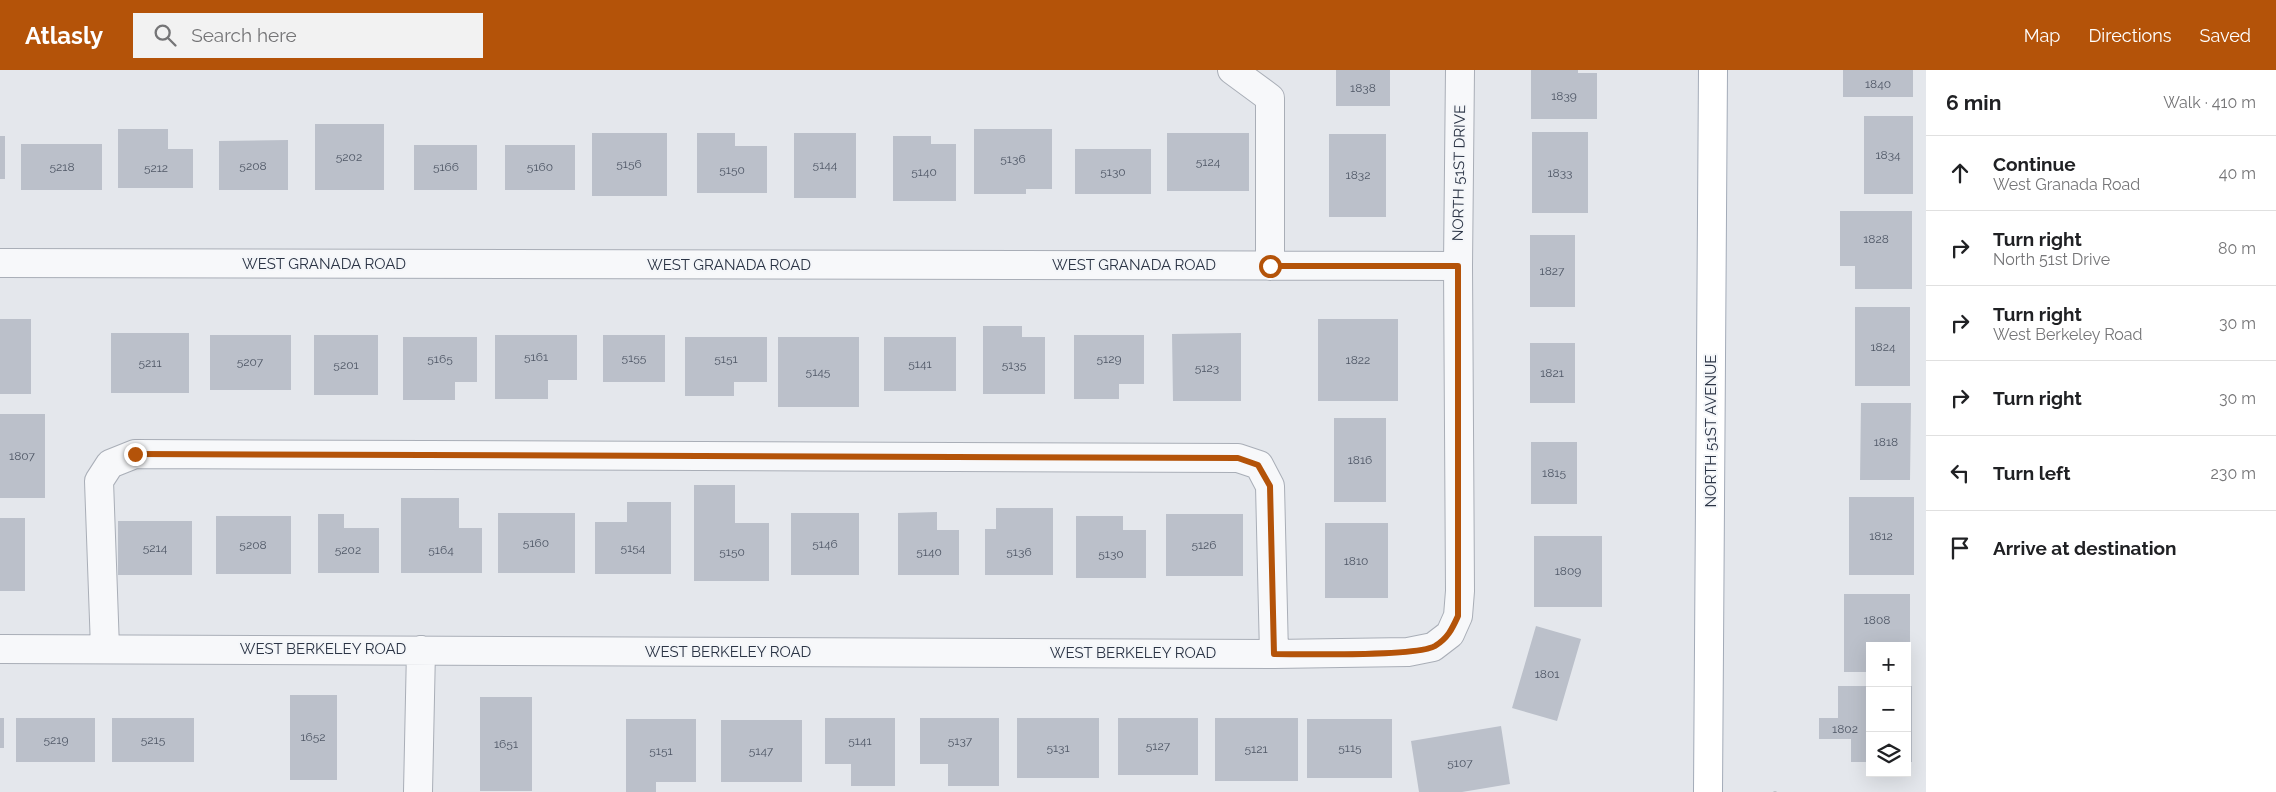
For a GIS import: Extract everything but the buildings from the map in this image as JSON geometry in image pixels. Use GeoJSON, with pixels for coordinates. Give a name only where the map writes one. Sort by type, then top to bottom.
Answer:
{"type":"FeatureCollection","features":[{"type":"Feature","properties":{"kind":"main road","name":"NORTH 51ST AVENUE"},"geometry":{"type":"LineString","coordinates":[[1708,792],[1713,70]]}},
{"type":"Feature","properties":{"kind":"street"},"geometry":{"type":"LineString","coordinates":[[1232,70],[1270,98],[1270,266]]}},
{"type":"Feature","properties":{"kind":"street","name":"NORTH 51ST DRIVE"},"geometry":{"type":"LineString","coordinates":[[1450,634],[1458,616],[1460,591],[1458,266],[1460,70]]}},
{"type":"Feature","properties":{"kind":"street","name":"WEST GRANADA ROAD"},"geometry":{"type":"LineString","coordinates":[[0,263],[1458,266]]}},
{"type":"Feature","properties":{"kind":"street"},"geometry":{"type":"LineString","coordinates":[[105,648],[99,481],[110,464],[135,454],[1238,458],[1258,465],[1270,486],[1274,654]]}},
{"type":"Feature","properties":{"kind":"street","name":"WEST BERKELEY ROAD"},"geometry":{"type":"LineString","coordinates":[[0,649],[1274,654],[1408,652],[1433,647],[1450,634]]}},
{"type":"Feature","properties":{"kind":"street"},"geometry":{"type":"LineString","coordinates":[[418,792],[421,650]]}},
{"type":"Feature","properties":{"kind":"route"},"geometry":{"type":"LineString","coordinates":[[135,454],[1238,458],[1258,465],[1270,486],[1274,654],[1408,652],[1433,647],[1450,634],[1458,616],[1460,591],[1458,266],[1270,266]]}}]}
